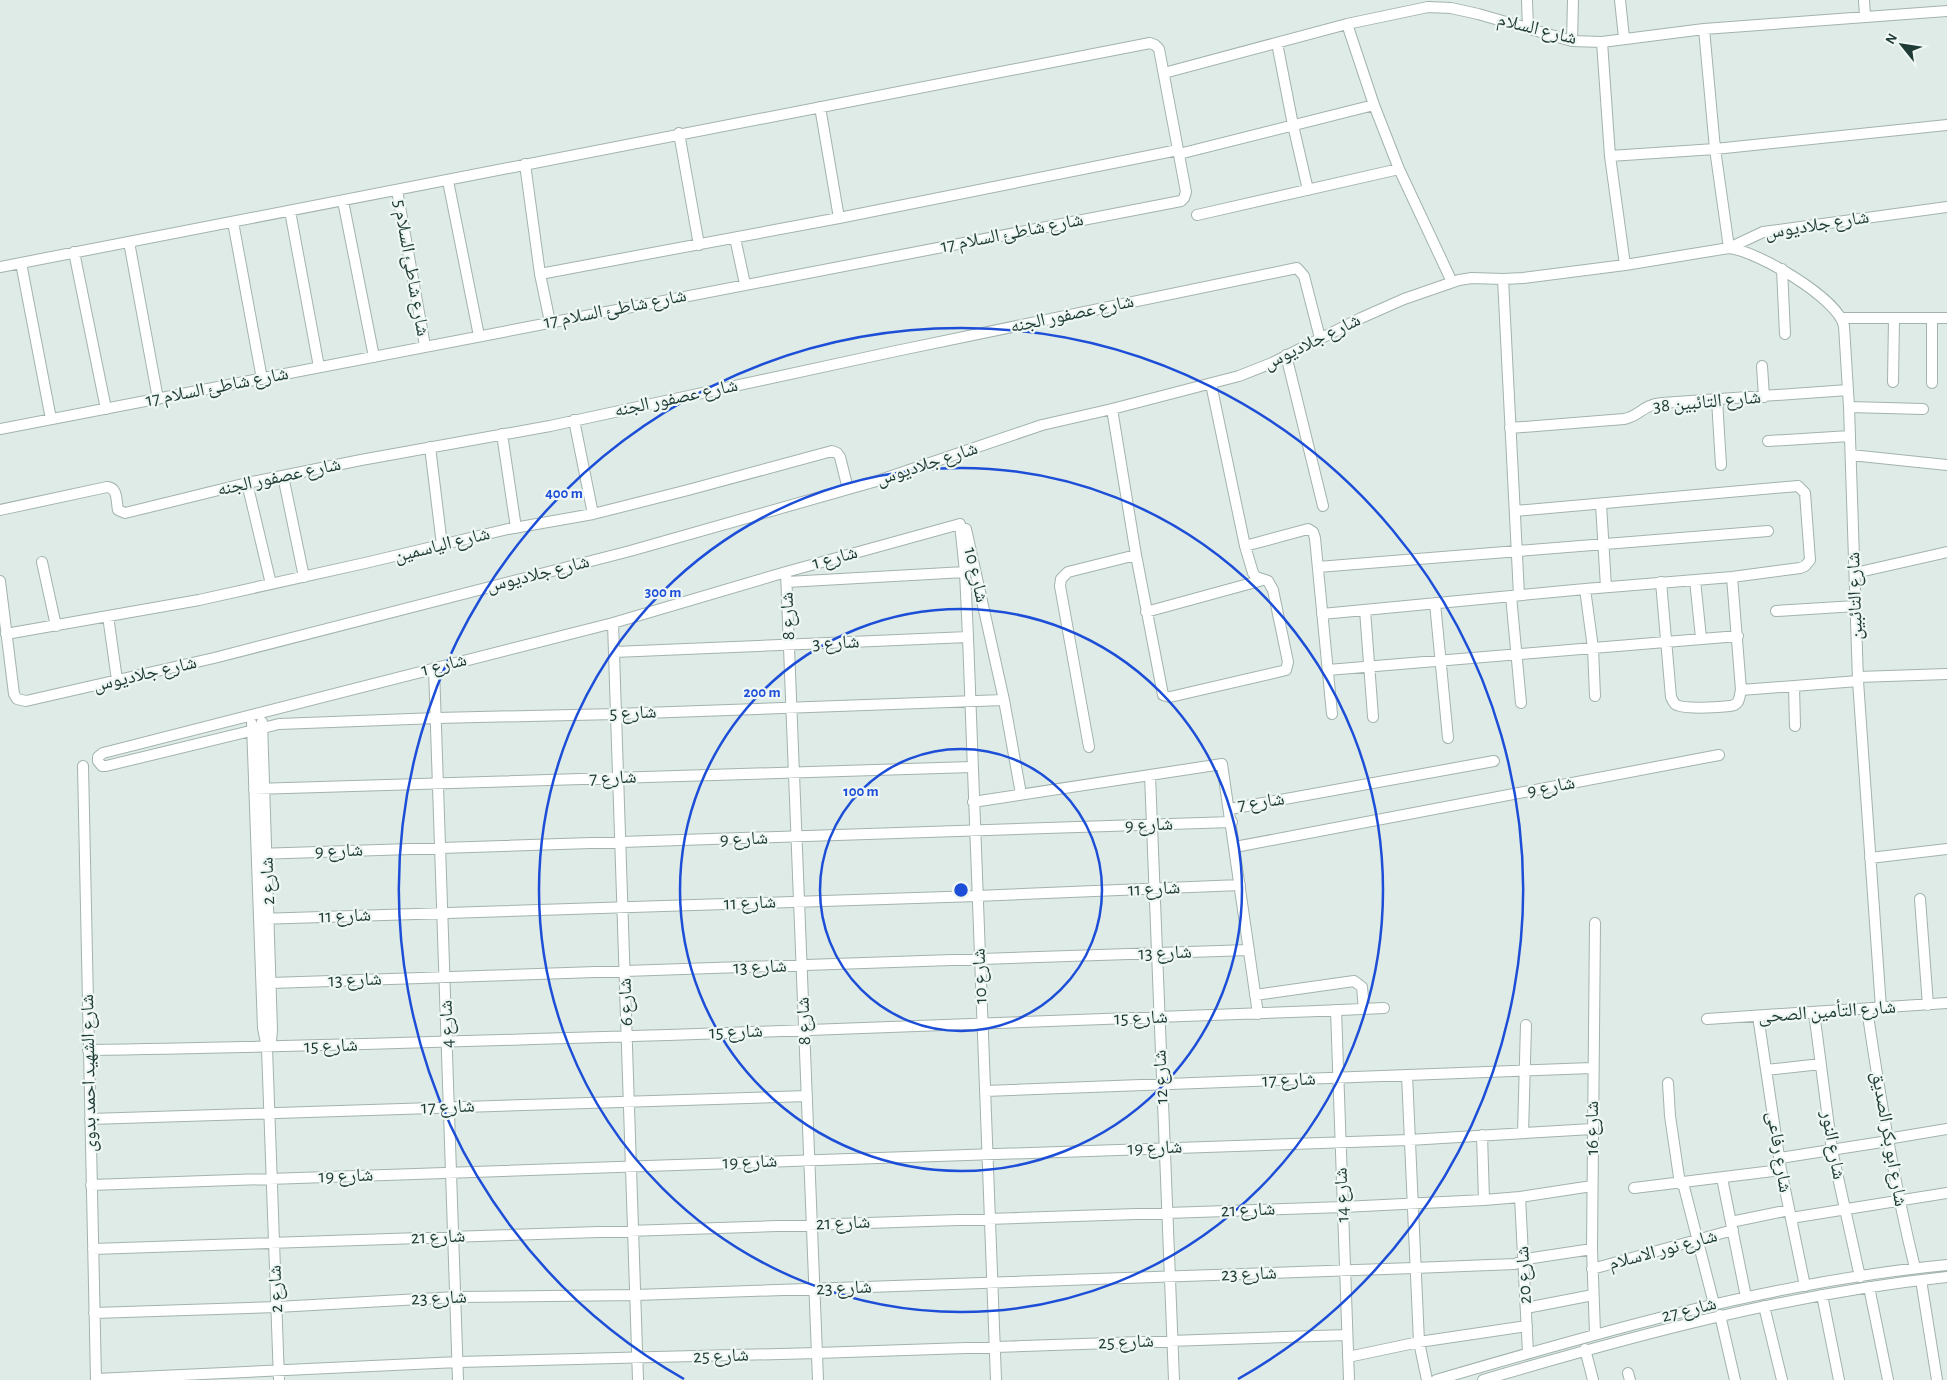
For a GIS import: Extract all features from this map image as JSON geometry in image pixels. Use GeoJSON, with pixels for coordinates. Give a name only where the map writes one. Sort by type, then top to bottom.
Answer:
{"type":"FeatureCollection","features":[{"type":"Feature","properties":{"kind":"street"},"geometry":{"type":"LineString","coordinates":[[1527,0],[1528,28]]}},
{"type":"Feature","properties":{"kind":"street"},"geometry":{"type":"LineString","coordinates":[[1572,41],[1573,0]]}},
{"type":"Feature","properties":{"kind":"street"},"geometry":{"type":"LineString","coordinates":[[1620,0],[1624,38]]}},
{"type":"Feature","properties":{"kind":"street"},"geometry":{"type":"LineString","coordinates":[[1864,0],[1865,17]]}},
{"type":"Feature","properties":{"kind":"street","name":"شارع السلام"},"geometry":{"type":"LineString","coordinates":[[1164,73],[1347,24],[1450,4],[1572,41],[1602,42],[1704,29],[1947,11]]}},
{"type":"Feature","properties":{"kind":"street"},"geometry":{"type":"LineString","coordinates":[[1347,24],[1374,105],[1399,169],[1452,282]]}},
{"type":"Feature","properties":{"kind":"street"},"geometry":{"type":"LineString","coordinates":[[1704,29],[1715,149],[1729,248],[1750,253],[1782,269],[1820,296],[1842,318],[1947,318]]}},
{"type":"Feature","properties":{"kind":"street"},"geometry":{"type":"LineString","coordinates":[[1602,42],[1610,156],[1625,265]]}},
{"type":"Feature","properties":{"kind":"street","name":"شارع شاطئ السلام 17"},"geometry":{"type":"LineString","coordinates":[[0,267],[343,201],[679,133],[1150,43],[1155,44],[1159,49],[1186,192],[1184,198],[1180,201],[0,429]]}},
{"type":"Feature","properties":{"kind":"street"},"geometry":{"type":"LineString","coordinates":[[1277,43],[1308,190]]}},
{"type":"Feature","properties":{"kind":"street"},"geometry":{"type":"LineString","coordinates":[[540,274],[1179,152],[1374,105]]}},
{"type":"Feature","properties":{"kind":"street"},"geometry":{"type":"LineString","coordinates":[[820,107],[839,218]]}},
{"type":"Feature","properties":{"kind":"street"},"geometry":{"type":"LineString","coordinates":[[1610,156],[1715,149],[1947,125]]}},
{"type":"Feature","properties":{"kind":"street"},"geometry":{"type":"LineString","coordinates":[[679,133],[698,245]]}},
{"type":"Feature","properties":{"kind":"street"},"geometry":{"type":"LineString","coordinates":[[525,164],[540,274],[550,322]]}},
{"type":"Feature","properties":{"kind":"street"},"geometry":{"type":"LineString","coordinates":[[1197,215],[1399,169]]}},
{"type":"Feature","properties":{"kind":"street"},"geometry":{"type":"LineString","coordinates":[[448,180],[479,336]]}},
{"type":"Feature","properties":{"kind":"street","name":"شارع شاطئ السلام 5"},"geometry":{"type":"LineString","coordinates":[[397,190],[425,346]]}},
{"type":"Feature","properties":{"kind":"street"},"geometry":{"type":"LineString","coordinates":[[343,201],[374,357]]}},
{"type":"Feature","properties":{"kind":"street","name":"شارع جلاديوس"},"geometry":{"type":"LineString","coordinates":[[0,582],[13,691],[15,697],[26,701],[214,658],[630,551],[848,489],[1042,425],[1239,376],[1361,318],[1452,282],[1472,278],[1503,280],[1625,265],[1729,248],[1763,232],[1947,207]]}},
{"type":"Feature","properties":{"kind":"street"},"geometry":{"type":"LineString","coordinates":[[290,211],[319,367]]}},
{"type":"Feature","properties":{"kind":"street"},"geometry":{"type":"LineString","coordinates":[[233,222],[262,379]]}},
{"type":"Feature","properties":{"kind":"street"},"geometry":{"type":"LineString","coordinates":[[735,238],[746,284]]}},
{"type":"Feature","properties":{"kind":"street"},"geometry":{"type":"LineString","coordinates":[[129,242],[158,399]]}},
{"type":"Feature","properties":{"kind":"street"},"geometry":{"type":"LineString","coordinates":[[74,252],[106,409]]}},
{"type":"Feature","properties":{"kind":"street"},"geometry":{"type":"LineString","coordinates":[[21,262],[51,419]]}},
{"type":"Feature","properties":{"kind":"street","name":"شارع عصفور الجنه"},"geometry":{"type":"LineString","coordinates":[[0,510],[107,487],[112,488],[115,492],[118,510],[125,513],[247,483],[574,420],[1296,268],[1304,276],[1320,338]]}},
{"type":"Feature","properties":{"kind":"street"},"geometry":{"type":"LineString","coordinates":[[1782,269],[1785,334]]}},
{"type":"Feature","properties":{"kind":"street"},"geometry":{"type":"LineString","coordinates":[[1503,280],[1517,552],[1515,595],[1516,655],[1521,703]]}},
{"type":"Feature","properties":{"kind":"street","name":"شارع التائبين"},"geometry":{"type":"LineString","coordinates":[[1842,318],[1849,407],[1858,679],[1881,1008]]}},
{"type":"Feature","properties":{"kind":"street"},"geometry":{"type":"LineString","coordinates":[[1893,382],[1894,318]]}},
{"type":"Feature","properties":{"kind":"street"},"geometry":{"type":"LineString","coordinates":[[1932,318],[1932,383]]}},
{"type":"Feature","properties":{"kind":"street"},"geometry":{"type":"LineString","coordinates":[[1286,355],[1323,506]]}},
{"type":"Feature","properties":{"kind":"street"},"geometry":{"type":"LineString","coordinates":[[1762,366],[1764,397]]}},
{"type":"Feature","properties":{"kind":"street"},"geometry":{"type":"LineString","coordinates":[[1112,409],[1146,612],[1160,688],[1165,697],[1282,672],[1286,670],[1288,662],[1271,584],[1256,577],[1253,573],[1245,546],[1211,384]]}},
{"type":"Feature","properties":{"kind":"street","name":"شارع التائبين 38"},"geometry":{"type":"LineString","coordinates":[[1510,428],[1624,420],[1636,415],[1652,404],[1848,390]]}},
{"type":"Feature","properties":{"kind":"street"},"geometry":{"type":"LineString","coordinates":[[1717,400],[1721,465]]}},
{"type":"Feature","properties":{"kind":"street"},"geometry":{"type":"LineString","coordinates":[[1849,407],[1923,409]]}},
{"type":"Feature","properties":{"kind":"street"},"geometry":{"type":"LineString","coordinates":[[574,420],[593,514]]}},
{"type":"Feature","properties":{"kind":"street"},"geometry":{"type":"LineString","coordinates":[[502,434],[516,528]]}},
{"type":"Feature","properties":{"kind":"street"},"geometry":{"type":"LineString","coordinates":[[1768,441],[1850,436]]}},
{"type":"Feature","properties":{"kind":"street"},"geometry":{"type":"LineString","coordinates":[[430,447],[442,545]]}},
{"type":"Feature","properties":{"kind":"street","name":"شارع الياسمين"},"geometry":{"type":"LineString","coordinates":[[6,634],[199,600],[516,528],[593,514],[832,451],[840,457],[848,489]]}},
{"type":"Feature","properties":{"kind":"street"},"geometry":{"type":"LineString","coordinates":[[1851,455],[1947,465]]}},
{"type":"Feature","properties":{"kind":"street"},"geometry":{"type":"LineString","coordinates":[[283,476],[304,577]]}},
{"type":"Feature","properties":{"kind":"street"},"geometry":{"type":"LineString","coordinates":[[247,483],[271,584]]}},
{"type":"Feature","properties":{"kind":"street"},"geometry":{"type":"LineString","coordinates":[[1322,614],[1435,602],[1732,577],[1800,568],[1808,564],[1810,555],[1805,493],[1802,488],[1792,485],[1514,511]]}},
{"type":"Feature","properties":{"kind":"street"},"geometry":{"type":"LineString","coordinates":[[1602,504],[1606,587]]}},
{"type":"Feature","properties":{"kind":"street","name":"شارع 1"},"geometry":{"type":"LineString","coordinates":[[258,728],[106,766],[102,766],[98,761],[98,757],[103,753],[613,623],[786,572],[960,524]]}},
{"type":"Feature","properties":{"kind":"street","name":"شارع 10"},"geometry":{"type":"LineString","coordinates":[[960,524],[965,572],[968,637],[996,1380]]}},
{"type":"Feature","properties":{"kind":"street","name":"شارع 10"},"geometry":{"type":"LineString","coordinates":[[960,524],[964,525],[966,529],[1004,700],[1020,794]]}},
{"type":"Feature","properties":{"kind":"street"},"geometry":{"type":"LineString","coordinates":[[1245,546],[1308,529],[1313,532],[1332,714]]}},
{"type":"Feature","properties":{"kind":"street"},"geometry":{"type":"LineString","coordinates":[[1318,568],[1768,531]]}},
{"type":"Feature","properties":{"kind":"street"},"geometry":{"type":"LineString","coordinates":[[1854,573],[1947,552]]}},
{"type":"Feature","properties":{"kind":"street"},"geometry":{"type":"LineString","coordinates":[[1089,747],[1060,586],[1061,579],[1068,572],[1136,555]]}},
{"type":"Feature","properties":{"kind":"street"},"geometry":{"type":"LineString","coordinates":[[42,562],[56,626]]}},
{"type":"Feature","properties":{"kind":"street","name":"شارع 8"},"geometry":{"type":"LineString","coordinates":[[786,572],[818,1380]]}},
{"type":"Feature","properties":{"kind":"street","name":"شارع 10"},"geometry":{"type":"LineString","coordinates":[[787,582],[965,572]]}},
{"type":"Feature","properties":{"kind":"street"},"geometry":{"type":"LineString","coordinates":[[1661,582],[1672,696],[1676,705],[1686,707],[1735,706],[1739,703],[1741,690],[1732,577]]}},
{"type":"Feature","properties":{"kind":"street"},"geometry":{"type":"LineString","coordinates":[[1146,612],[1263,580]]}},
{"type":"Feature","properties":{"kind":"street"},"geometry":{"type":"LineString","coordinates":[[1695,580],[1701,638]]}},
{"type":"Feature","properties":{"kind":"street"},"geometry":{"type":"LineString","coordinates":[[1585,589],[1593,648],[1595,696]]}},
{"type":"Feature","properties":{"kind":"street"},"geometry":{"type":"LineString","coordinates":[[1435,602],[1448,738]]}},
{"type":"Feature","properties":{"kind":"street"},"geometry":{"type":"LineString","coordinates":[[1776,611],[1856,606]]}},
{"type":"Feature","properties":{"kind":"street"},"geometry":{"type":"LineString","coordinates":[[1365,610],[1373,717]]}},
{"type":"Feature","properties":{"kind":"street"},"geometry":{"type":"LineString","coordinates":[[108,616],[117,680]]}},
{"type":"Feature","properties":{"kind":"street","name":"شارع 6"},"geometry":{"type":"LineString","coordinates":[[613,623],[638,1380]]}},
{"type":"Feature","properties":{"kind":"street"},"geometry":{"type":"LineString","coordinates":[[1328,670],[1738,636]]}},
{"type":"Feature","properties":{"kind":"street","name":"شارع 3"},"geometry":{"type":"LineString","coordinates":[[614,652],[968,637]]}},
{"type":"Feature","properties":{"kind":"street","name":"شارع 4"},"geometry":{"type":"LineString","coordinates":[[434,668],[458,1380]]}},
{"type":"Feature","properties":{"kind":"street"},"geometry":{"type":"LineString","coordinates":[[1741,690],[1858,679],[1947,674]]}},
{"type":"Feature","properties":{"kind":"street"},"geometry":{"type":"LineString","coordinates":[[1794,686],[1795,726]]}},
{"type":"Feature","properties":{"kind":"street","name":"شارع 5"},"geometry":{"type":"LineString","coordinates":[[258,728],[279,724],[437,718],[616,714],[1004,700]]}},
{"type":"Feature","properties":{"kind":"street","name":"شارع 2"},"geometry":{"type":"LineString","coordinates":[[257,715],[264,919],[263,1028],[267,1048],[279,1376]]}},
{"type":"Feature","properties":{"kind":"street","name":"شارع 9"},"geometry":{"type":"LineString","coordinates":[[1235,847],[1719,755]]}},
{"type":"Feature","properties":{"kind":"street","name":"شارع 7"},"geometry":{"type":"LineString","coordinates":[[973,802],[1222,764],[1230,809],[1494,761]]}},
{"type":"Feature","properties":{"kind":"street","name":"شارع الشهيد احمد بدوى"},"geometry":{"type":"LineString","coordinates":[[83,766],[96,1380]]}},
{"type":"Feature","properties":{"kind":"street","name":"شارع 7"},"geometry":{"type":"LineString","coordinates":[[259,789],[972,767]]}},
{"type":"Feature","properties":{"kind":"street","name":"شارع 12"},"geometry":{"type":"LineString","coordinates":[[1150,775],[1174,1380]]}},
{"type":"Feature","properties":{"kind":"street"},"geometry":{"type":"LineString","coordinates":[[1230,809],[1258,1014]]}},
{"type":"Feature","properties":{"kind":"street","name":"شارع 9"},"geometry":{"type":"LineString","coordinates":[[262,854],[1232,822]]}},
{"type":"Feature","properties":{"kind":"street"},"geometry":{"type":"LineString","coordinates":[[1870,858],[1947,849]]}},
{"type":"Feature","properties":{"kind":"street","name":"شارع 11"},"geometry":{"type":"LineString","coordinates":[[264,919],[1154,890],[1240,885]]}},
{"type":"Feature","properties":{"kind":"street"},"geometry":{"type":"LineString","coordinates":[[1920,899],[1928,1005]]}},
{"type":"Feature","properties":{"kind":"street","name":"شارع 2"},"geometry":{"type":"LineString","coordinates":[[264,919],[271,983],[272,1036],[267,1048]]}},
{"type":"Feature","properties":{"kind":"street","name":"شارع 16"},"geometry":{"type":"LineString","coordinates":[[1595,923],[1592,1068],[1592,1269],[1595,1333]]}},
{"type":"Feature","properties":{"kind":"street","name":"شارع 13"},"geometry":{"type":"LineString","coordinates":[[271,983],[1249,950]]}},
{"type":"Feature","properties":{"kind":"street"},"geometry":{"type":"LineString","coordinates":[[1255,995],[1354,981],[1362,987],[1364,1009]]}},
{"type":"Feature","properties":{"kind":"street","name":"شارع التأمين الصحى"},"geometry":{"type":"LineString","coordinates":[[1707,1019],[1947,1003]]}},
{"type":"Feature","properties":{"kind":"street","name":"شارع 15"},"geometry":{"type":"LineString","coordinates":[[88,1050],[267,1048],[1159,1018],[1384,1008]]}},
{"type":"Feature","properties":{"kind":"street","name":"شارع ابو بكر الصديق"},"geometry":{"type":"LineString","coordinates":[[1867,1009],[1887,1140],[1915,1268]]}},
{"type":"Feature","properties":{"kind":"street","name":"شارع 14"},"geometry":{"type":"LineString","coordinates":[[1336,1010],[1349,1380]]}},
{"type":"Feature","properties":{"kind":"street","name":"شارع النور"},"geometry":{"type":"LineString","coordinates":[[1814,1012],[1832,1150],[1860,1277]]}},
{"type":"Feature","properties":{"kind":"street","name":"شارع رفاعى"},"geometry":{"type":"LineString","coordinates":[[1758,1016],[1781,1170],[1805,1286]]}},
{"type":"Feature","properties":{"kind":"street"},"geometry":{"type":"LineString","coordinates":[[1523,1133],[1526,1025]]}},
{"type":"Feature","properties":{"kind":"street"},"geometry":{"type":"LineString","coordinates":[[1766,1070],[1821,1064]]}},
{"type":"Feature","properties":{"kind":"street","name":"شارع 17"},"geometry":{"type":"LineString","coordinates":[[985,1091],[1592,1068]]}},
{"type":"Feature","properties":{"kind":"street"},"geometry":{"type":"LineString","coordinates":[[1407,1075],[1414,1268],[1419,1342],[1427,1380]]}},
{"type":"Feature","properties":{"kind":"street"},"geometry":{"type":"LineString","coordinates":[[1668,1083],[1670,1116],[1682,1183],[1714,1304]]}},
{"type":"Feature","properties":{"kind":"street","name":"شارع 17"},"geometry":{"type":"LineString","coordinates":[[90,1119],[807,1096]]}},
{"type":"Feature","properties":{"kind":"street","name":"شارع 19"},"geometry":{"type":"LineString","coordinates":[[91,1185],[1409,1140],[1592,1129]]}},
{"type":"Feature","properties":{"kind":"street"},"geometry":{"type":"LineString","coordinates":[[1780,1158],[1947,1129]]}},
{"type":"Feature","properties":{"kind":"street"},"geometry":{"type":"LineString","coordinates":[[1482,1136],[1484,1200]]}},
{"type":"Feature","properties":{"kind":"street"},"geometry":{"type":"LineString","coordinates":[[1634,1188],[1781,1170]]}},
{"type":"Feature","properties":{"kind":"street"},"geometry":{"type":"LineString","coordinates":[[1722,1178],[1746,1298]]}},
{"type":"Feature","properties":{"kind":"street","name":"شارع 21"},"geometry":{"type":"LineString","coordinates":[[94,1249],[1343,1207],[1520,1197],[1592,1186]]}},
{"type":"Feature","properties":{"kind":"street","name":"شارع نور الاسلام"},"geometry":{"type":"LineString","coordinates":[[1592,1269],[1697,1240],[1732,1226],[1790,1214],[1845,1210],[1947,1193]]}},
{"type":"Feature","properties":{"kind":"street","name":"شارع 20"},"geometry":{"type":"LineString","coordinates":[[1520,1197],[1528,1353]]}},
{"type":"Feature","properties":{"kind":"street","name":"شارع 23"},"geometry":{"type":"LineString","coordinates":[[94,1313],[456,1297],[636,1295],[1515,1264],[1529,1258],[1592,1249]]}},
{"type":"Feature","properties":{"kind":"street","name":"شارع 27"},"geometry":{"type":"LineString","coordinates":[[1436,1380],[1595,1333],[1714,1304],[1805,1286],[1915,1268],[1947,1265]]}},
{"type":"Feature","properties":{"kind":"street","name":"شارع 27"},"geometry":{"type":"LineString","coordinates":[[1483,1380],[1510,1376],[1585,1349],[1720,1314],[1869,1287],[1947,1277]]}},
{"type":"Feature","properties":{"kind":"street"},"geometry":{"type":"LineString","coordinates":[[1921,1280],[1937,1380]]}},
{"type":"Feature","properties":{"kind":"street"},"geometry":{"type":"LineString","coordinates":[[1869,1287],[1888,1380]]}},
{"type":"Feature","properties":{"kind":"street"},"geometry":{"type":"LineString","coordinates":[[1773,1292],[1769,1305],[1782,1380]]}},
{"type":"Feature","properties":{"kind":"street"},"geometry":{"type":"LineString","coordinates":[[1526,1308],[1594,1295]]}},
{"type":"Feature","properties":{"kind":"street"},"geometry":{"type":"LineString","coordinates":[[1822,1295],[1839,1380]]}},
{"type":"Feature","properties":{"kind":"street"},"geometry":{"type":"LineString","coordinates":[[1720,1314],[1735,1380]]}},
{"type":"Feature","properties":{"kind":"street"},"geometry":{"type":"LineString","coordinates":[[1348,1357],[1419,1342],[1526,1326]]}},
{"type":"Feature","properties":{"kind":"street","name":"شارع 25"},"geometry":{"type":"LineString","coordinates":[[96,1380],[279,1376],[458,1362],[817,1353],[1347,1335]]}},
{"type":"Feature","properties":{"kind":"street"},"geometry":{"type":"LineString","coordinates":[[1585,1349],[1593,1380]]}}]}
